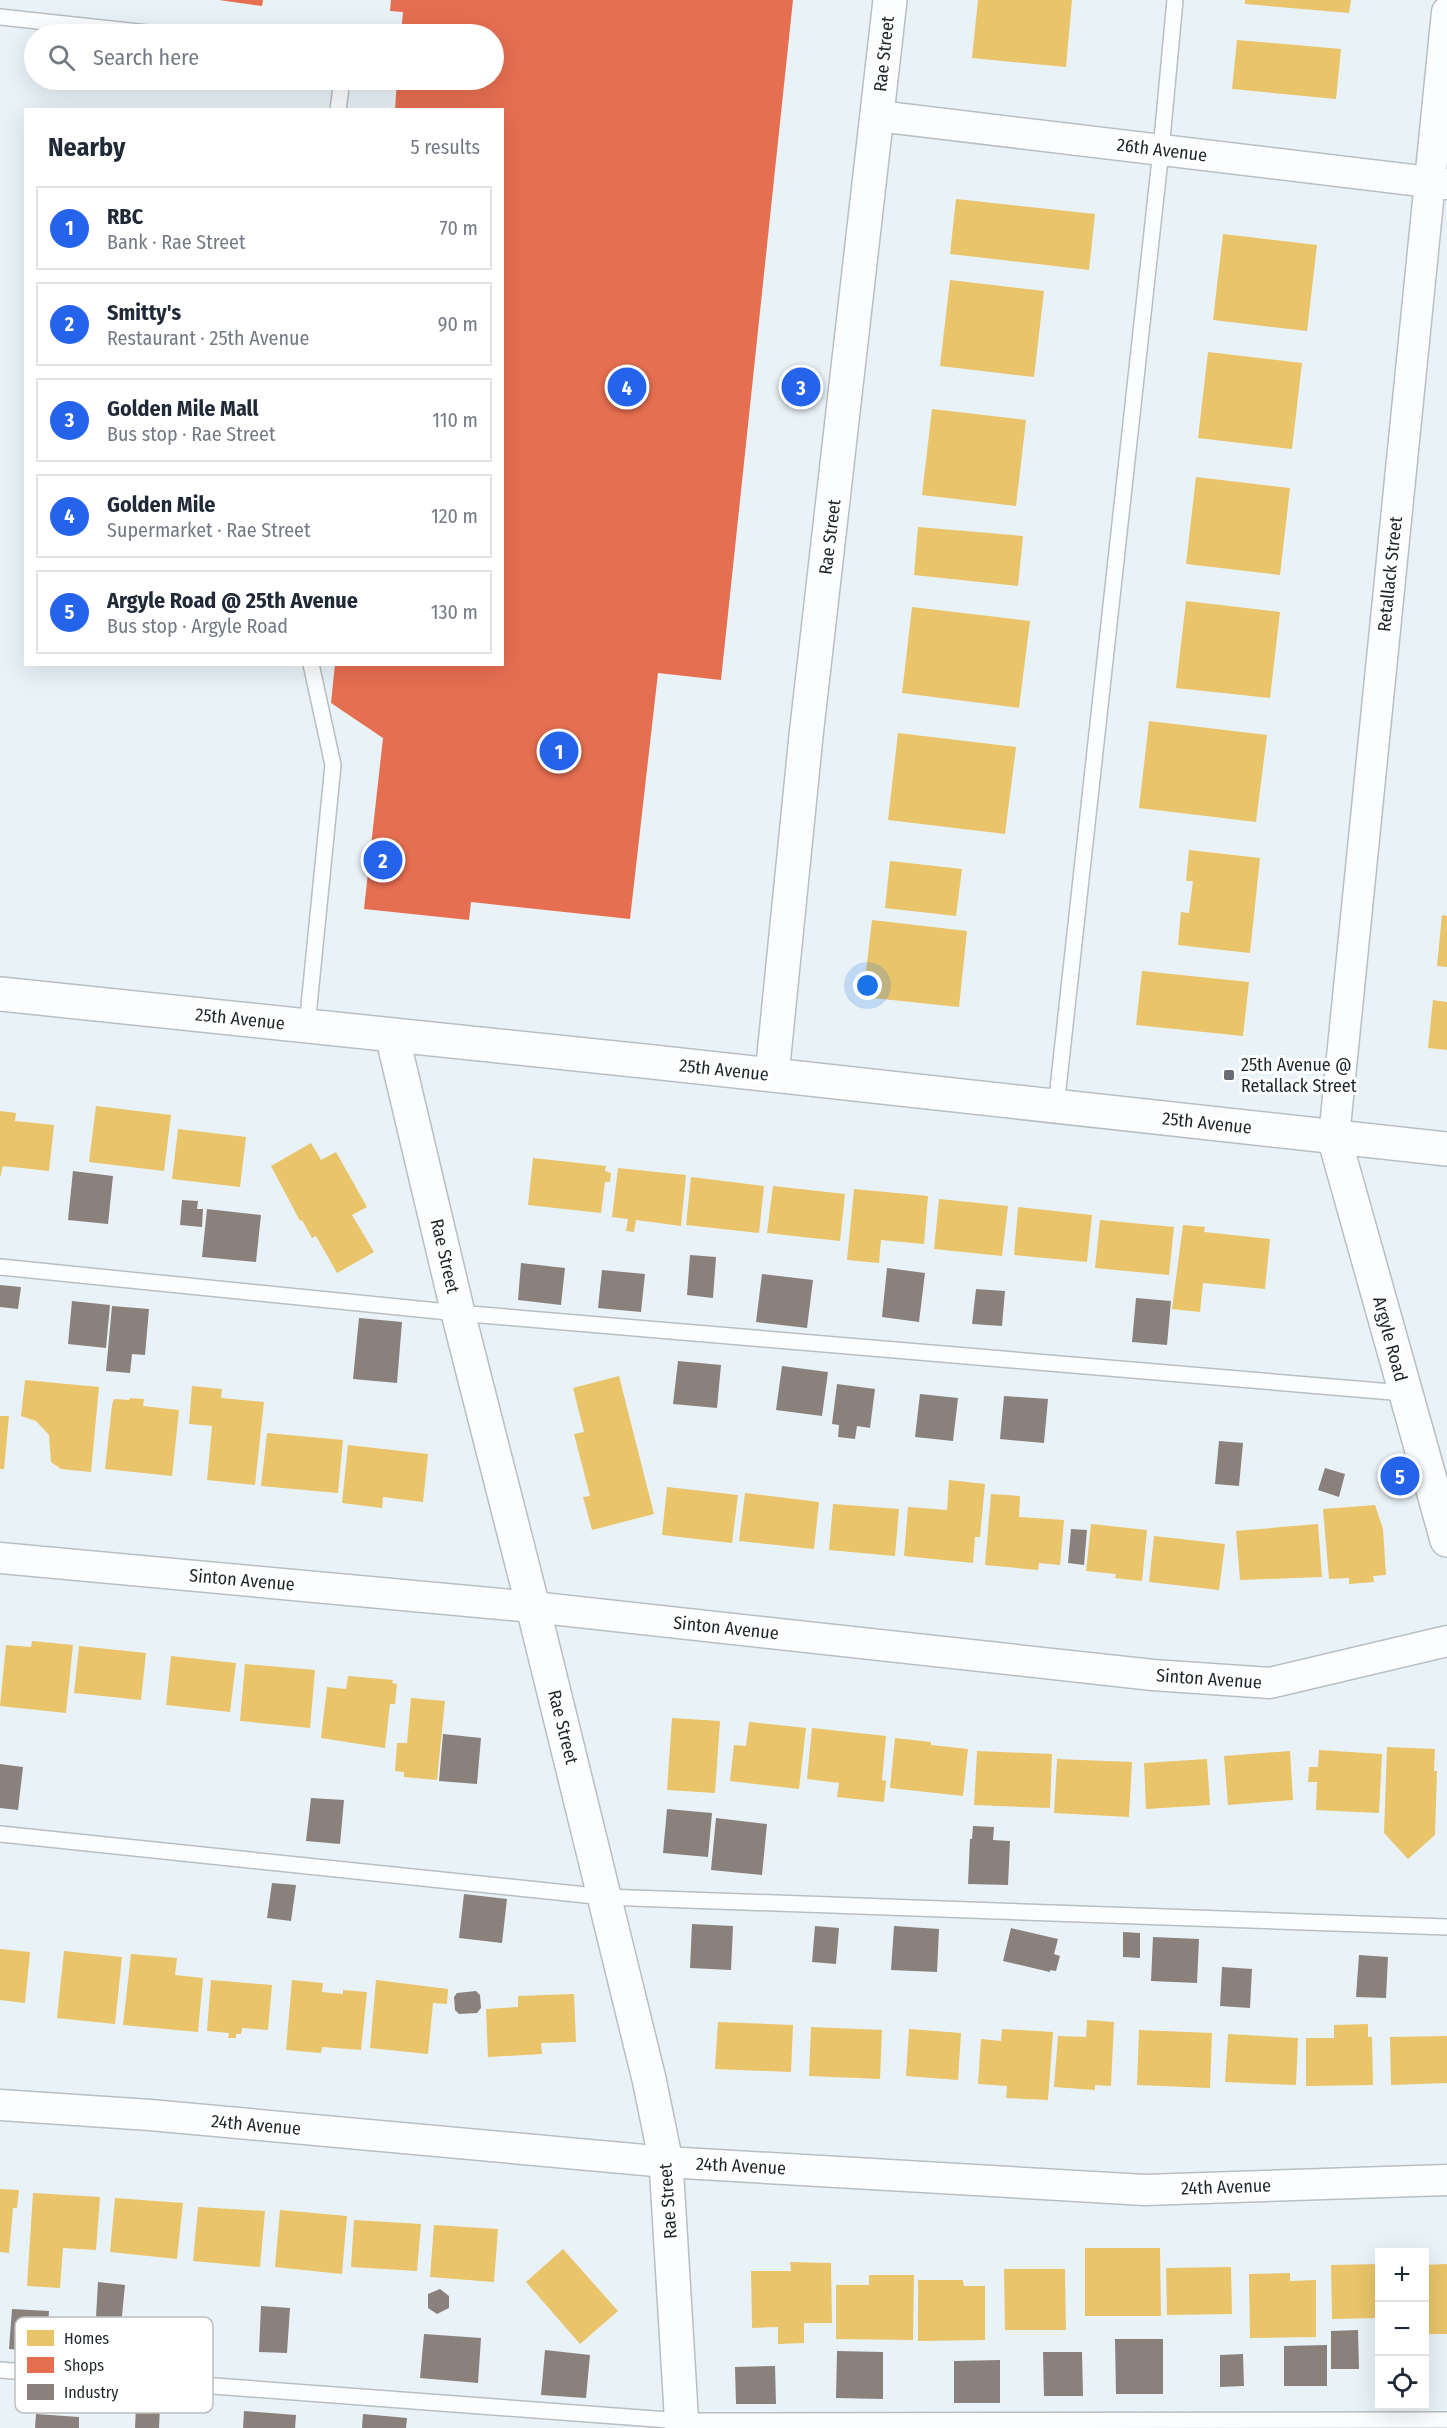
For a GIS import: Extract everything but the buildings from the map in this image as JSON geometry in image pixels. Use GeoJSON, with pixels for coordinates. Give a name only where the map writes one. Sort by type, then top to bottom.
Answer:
{"type":"FeatureCollection","features":[{"type":"Feature","properties":{"kind":"street","name":"Rae Street"},"geometry":{"type":"LineString","coordinates":[[772,1075],[806,736],[890,0]]}},
{"type":"Feature","properties":{"kind":"street","name":"Retallack Street"},"geometry":{"type":"LineString","coordinates":[[1334,1137],[1438,183],[1447,12]]}},
{"type":"Feature","properties":{"kind":"street","name":"26th Avenue"},"geometry":{"type":"LineString","coordinates":[[878,116],[1438,183]]}},
{"type":"Feature","properties":{"kind":"street","name":"25th Avenue"},"geometry":{"type":"LineString","coordinates":[[0,994],[1447,1149]]}},
{"type":"Feature","properties":{"kind":"street","name":"Rae Street"},"geometry":{"type":"LineString","coordinates":[[392,1035],[458,1313],[649,2079],[666,2162],[682,2424]]}},
{"type":"Feature","properties":{"kind":"street","name":"Argyle Road"},"geometry":{"type":"LineString","coordinates":[[1334,1137],[1447,1540]]}},
{"type":"Feature","properties":{"kind":"street","name":"Sinton Avenue"},"geometry":{"type":"LineString","coordinates":[[0,1558],[533,1607],[1141,1674],[1270,1683],[1447,1641]]}},
{"type":"Feature","properties":{"kind":"street","name":"24th Avenue"},"geometry":{"type":"LineString","coordinates":[[0,2105],[150,2115],[666,2162],[1145,2190],[1447,2180]]}},
{"type":"Feature","properties":{"kind":"lane"},"geometry":{"type":"LineString","coordinates":[[1056,1107],[1161,150],[1175,0]]}},
{"type":"Feature","properties":{"kind":"lane"},"geometry":{"type":"LineString","coordinates":[[0,17],[65,24]]}},
{"type":"Feature","properties":{"kind":"lane"},"geometry":{"type":"LineString","coordinates":[[338,108],[341,90]]}},
{"type":"Feature","properties":{"kind":"lane"},"geometry":{"type":"LineString","coordinates":[[307,1026],[333,765],[311,666]]}},
{"type":"Feature","properties":{"kind":"lane"},"geometry":{"type":"LineString","coordinates":[[0,1267],[458,1313],[1404,1393]]}},
{"type":"Feature","properties":{"kind":"lane"},"geometry":{"type":"LineString","coordinates":[[0,1834],[605,1897],[1447,1927]]}},
{"type":"Feature","properties":{"kind":"lane"},"geometry":{"type":"LineString","coordinates":[[0,2370],[15,2371]]}},
{"type":"Feature","properties":{"kind":"lane"},"geometry":{"type":"LineString","coordinates":[[213,2387],[682,2424],[1447,2420]]}},
{"type":"Feature","properties":{"kind":"place","name":"Golden Mile"},"geometry":{"type":"Point","coordinates":[627,387]}},
{"type":"Feature","properties":{"kind":"place","name":"Golden Mile Mall"},"geometry":{"type":"Point","coordinates":[801,387]}},
{"type":"Feature","properties":{"kind":"place","name":"RBC"},"geometry":{"type":"Point","coordinates":[559,751]}},
{"type":"Feature","properties":{"kind":"place","name":"Smitty's"},"geometry":{"type":"Point","coordinates":[383,860]}},
{"type":"Feature","properties":{"kind":"place","name":"25th Avenue @ Retallack Street"},"geometry":{"type":"Point","coordinates":[1229,1075]}},
{"type":"Feature","properties":{"kind":"place","name":"Argyle Road @ 25th Avenue"},"geometry":{"type":"Point","coordinates":[1400,1476]}}]}
